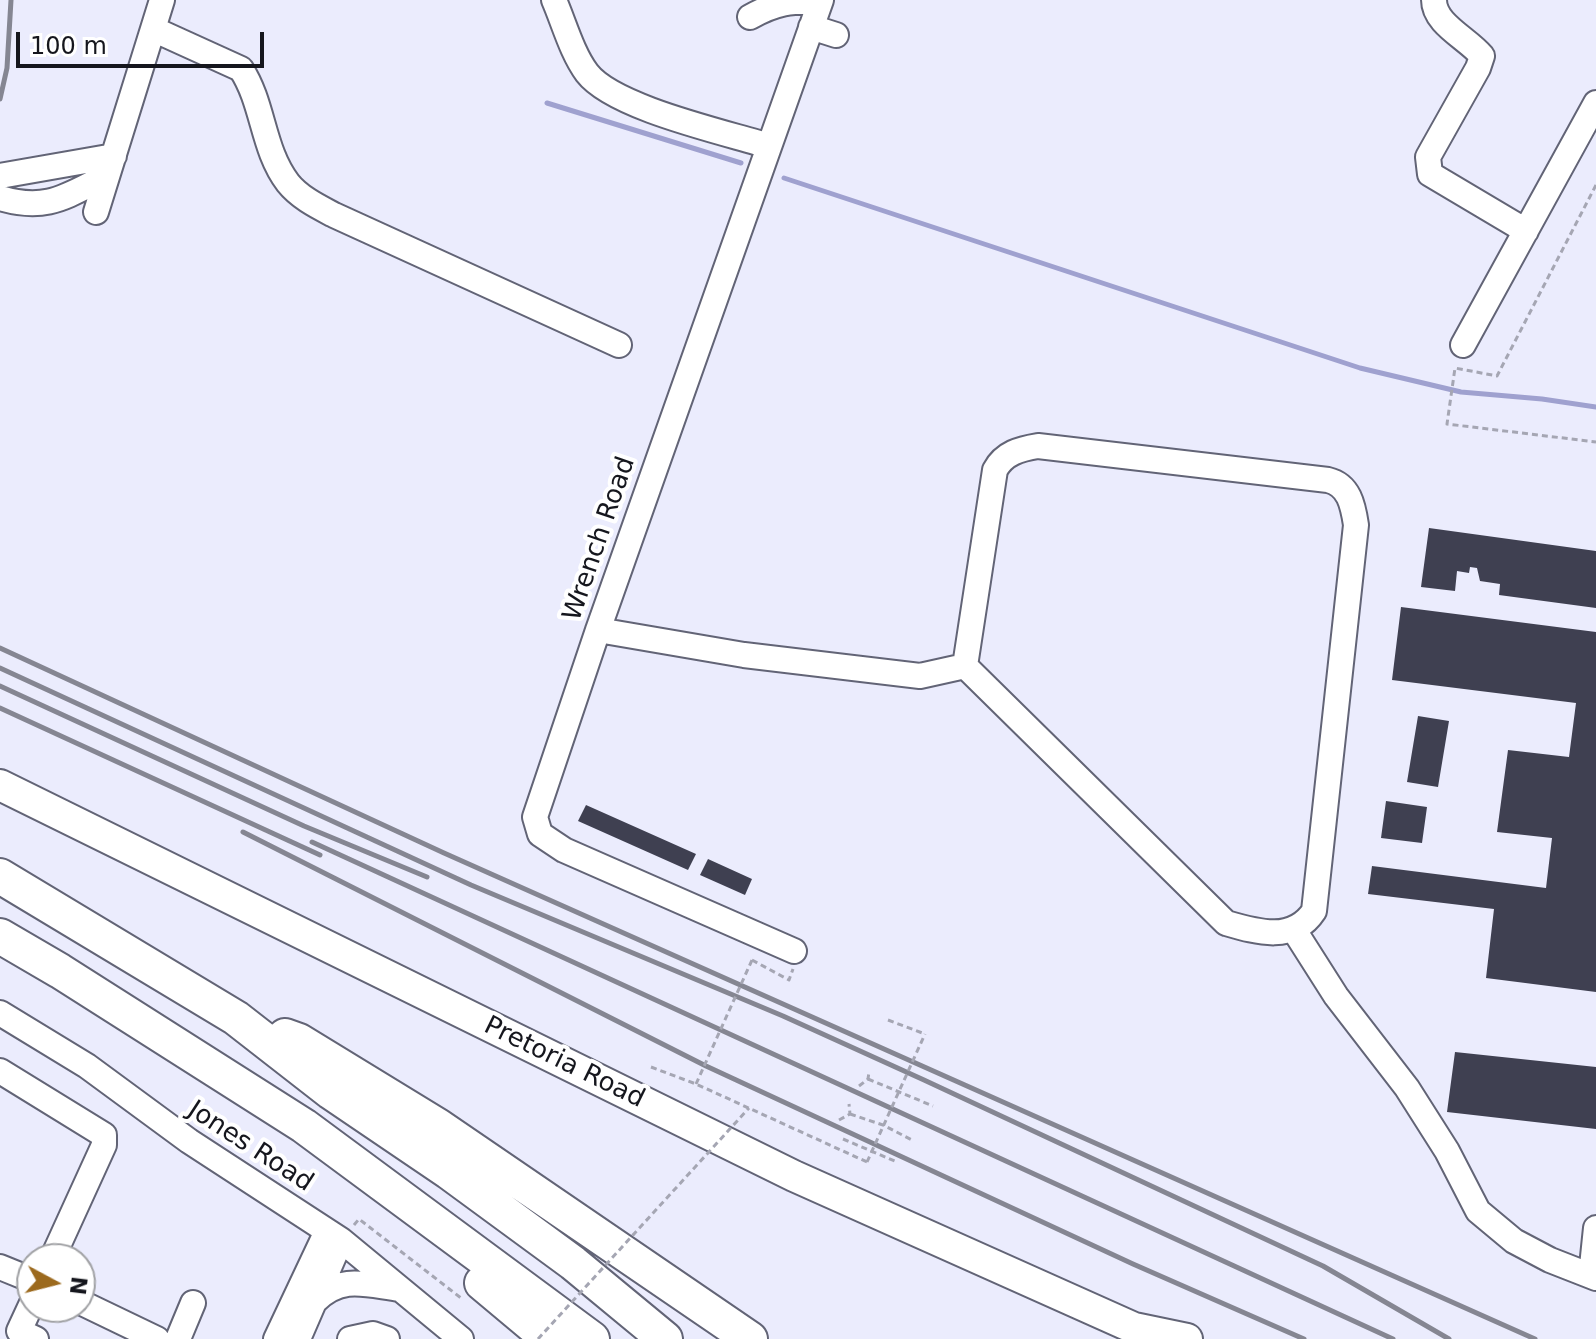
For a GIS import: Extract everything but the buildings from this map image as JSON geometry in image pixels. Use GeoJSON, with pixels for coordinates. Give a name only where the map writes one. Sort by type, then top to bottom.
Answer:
{"type":"FeatureCollection","features":[{"type":"Feature","properties":{"kind":"highway"},"geometry":{"type":"LineString","coordinates":[[0,876],[236,1018],[331,1092],[449,1172],[573,1263],[665,1339]]}},
{"type":"Feature","properties":{"kind":"highway"},"geometry":{"type":"LineString","coordinates":[[0,936],[304,1126],[592,1339]]}},
{"type":"Feature","properties":{"kind":"highway"},"geometry":{"type":"LineString","coordinates":[[236,1018],[299,1041],[438,1126],[750,1339]]}},
{"type":"Feature","properties":{"kind":"highway"},"geometry":{"type":"LineString","coordinates":[[459,1238],[472,1274],[549,1339]]}},
{"type":"Feature","properties":{"kind":"main road","name":"Pretoria Road"},"geometry":{"type":"LineString","coordinates":[[0,785],[794,1176],[1143,1334],[1187,1339]]}},
{"type":"Feature","properties":{"kind":"street"},"geometry":{"type":"LineString","coordinates":[[96,212],[162,0]]}},
{"type":"Feature","properties":{"kind":"street"},"geometry":{"type":"LineString","coordinates":[[554,0],[584,70],[614,96],[769,146]]}},
{"type":"Feature","properties":{"kind":"street"},"geometry":{"type":"LineString","coordinates":[[1434,0],[1434,7],[1442,20],[1482,56],[1428,157],[1430,174],[1526,231]]}},
{"type":"Feature","properties":{"kind":"street"},"geometry":{"type":"LineString","coordinates":[[750,17],[771,5],[790,1],[820,1]]}},
{"type":"Feature","properties":{"kind":"street","name":"Wrench Road"},"geometry":{"type":"LineString","coordinates":[[794,951],[564,850],[540,834],[536,826],[536,807],[820,1]]}},
{"type":"Feature","properties":{"kind":"street"},"geometry":{"type":"LineString","coordinates":[[811,27],[836,35]]}},
{"type":"Feature","properties":{"kind":"street"},"geometry":{"type":"LineString","coordinates":[[153,29],[241,69],[249,81],[270,153],[289,185],[308,201],[619,345]]}},
{"type":"Feature","properties":{"kind":"street"},"geometry":{"type":"LineString","coordinates":[[1463,345],[1596,103]]}},
{"type":"Feature","properties":{"kind":"street"},"geometry":{"type":"LineString","coordinates":[[0,176],[110,166]]}},
{"type":"Feature","properties":{"kind":"street"},"geometry":{"type":"LineString","coordinates":[[0,198],[19,204],[59,200],[110,166]]}},
{"type":"Feature","properties":{"kind":"street"},"geometry":{"type":"LineString","coordinates":[[1038,446],[1339,483],[1350,500],[1356,525],[1314,911],[1310,919],[1294,930],[1264,933],[1226,923],[965,666],[993,482],[1001,459],[1018,450],[1038,446]]}},
{"type":"Feature","properties":{"kind":"street"},"geometry":{"type":"LineString","coordinates":[[598,630],[744,655],[920,676],[965,666]]}},
{"type":"Feature","properties":{"kind":"street"},"geometry":{"type":"LineString","coordinates":[[1294,930],[1336,996],[1407,1088],[1447,1151],[1478,1211],[1514,1241],[1593,1277],[1596,1228]]}},
{"type":"Feature","properties":{"kind":"street","name":"Jones Road"},"geometry":{"type":"LineString","coordinates":[[0,1013],[87,1066],[189,1141],[334,1235],[461,1339]]}},
{"type":"Feature","properties":{"kind":"street"},"geometry":{"type":"LineString","coordinates":[[0,1071],[104,1135],[104,1145],[59,1243]]}},
{"type":"Feature","properties":{"kind":"street"},"geometry":{"type":"LineString","coordinates":[[298,1339],[315,1302],[334,1235]]}},
{"type":"Feature","properties":{"kind":"street"},"geometry":{"type":"LineString","coordinates":[[276,1339],[334,1235]]}},
{"type":"Feature","properties":{"kind":"street"},"geometry":{"type":"LineString","coordinates":[[315,1302],[331,1287],[345,1283],[403,1290]]}},
{"type":"Feature","properties":{"kind":"street"},"geometry":{"type":"LineString","coordinates":[[178,1339],[193,1303]]}},
{"type":"Feature","properties":{"kind":"street"},"geometry":{"type":"LineString","coordinates":[[96,1310],[157,1339]]}},
{"type":"Feature","properties":{"kind":"street"},"geometry":{"type":"LineString","coordinates":[[23,1323],[19,1331],[36,1339]]}},
{"type":"Feature","properties":{"kind":"street"},"geometry":{"type":"LineString","coordinates":[[350,1339],[373,1334],[387,1339]]}},
{"type":"Feature","properties":{"kind":"path"},"geometry":{"type":"LineString","coordinates":[[1596,185],[1497,376],[1455,368],[1447,424],[1596,442]]}},
{"type":"Feature","properties":{"kind":"path"},"geometry":{"type":"LineString","coordinates":[[696,1084],[752,960],[785,978]]}},
{"type":"Feature","properties":{"kind":"path"},"geometry":{"type":"LineString","coordinates":[[651,1067],[696,1084],[867,1162],[925,1034],[888,1020]]}},
{"type":"Feature","properties":{"kind":"path"},"geometry":{"type":"LineString","coordinates":[[859,1086],[868,1079],[869,1072]]}},
{"type":"Feature","properties":{"kind":"path"},"geometry":{"type":"LineString","coordinates":[[868,1079],[933,1106]]}},
{"type":"Feature","properties":{"kind":"path"},"geometry":{"type":"LineString","coordinates":[[849,1104],[850,1114]]}},
{"type":"Feature","properties":{"kind":"path"},"geometry":{"type":"LineString","coordinates":[[538,1339],[749,1108]]}},
{"type":"Feature","properties":{"kind":"path"},"geometry":{"type":"LineString","coordinates":[[839,1120],[850,1114],[883,1125],[914,1141]]}},
{"type":"Feature","properties":{"kind":"path"},"geometry":{"type":"LineString","coordinates":[[843,1139],[897,1162]]}},
{"type":"Feature","properties":{"kind":"path"},"geometry":{"type":"LineString","coordinates":[[359,1219],[467,1302]]}},
{"type":"Feature","properties":{"kind":"waterway"},"geometry":{"type":"LineString","coordinates":[[547,103],[741,163]]}},
{"type":"Feature","properties":{"kind":"waterway"},"geometry":{"type":"LineString","coordinates":[[784,178],[1360,368],[1461,392],[1596,407]]}},
{"type":"Feature","properties":{"kind":"railway"},"geometry":{"type":"LineString","coordinates":[[0,99],[7,68],[11,0]]}},
{"type":"Feature","properties":{"kind":"railway"},"geometry":{"type":"LineString","coordinates":[[0,648],[444,853],[1535,1339]]}},
{"type":"Feature","properties":{"kind":"railway"},"geometry":{"type":"LineString","coordinates":[[0,668],[471,885],[783,1016],[924,1080],[1323,1266],[1449,1339]]}},
{"type":"Feature","properties":{"kind":"railway"},"geometry":{"type":"LineString","coordinates":[[0,686],[304,826],[427,877]]}},
{"type":"Feature","properties":{"kind":"railway"},"geometry":{"type":"LineString","coordinates":[[0,708],[320,855]]}},
{"type":"Feature","properties":{"kind":"railway"},"geometry":{"type":"LineString","coordinates":[[243,832],[706,1066],[1133,1264],[1304,1339]]}},
{"type":"Feature","properties":{"kind":"railway"},"geometry":{"type":"LineString","coordinates":[[312,842],[1393,1339]]}}]}
